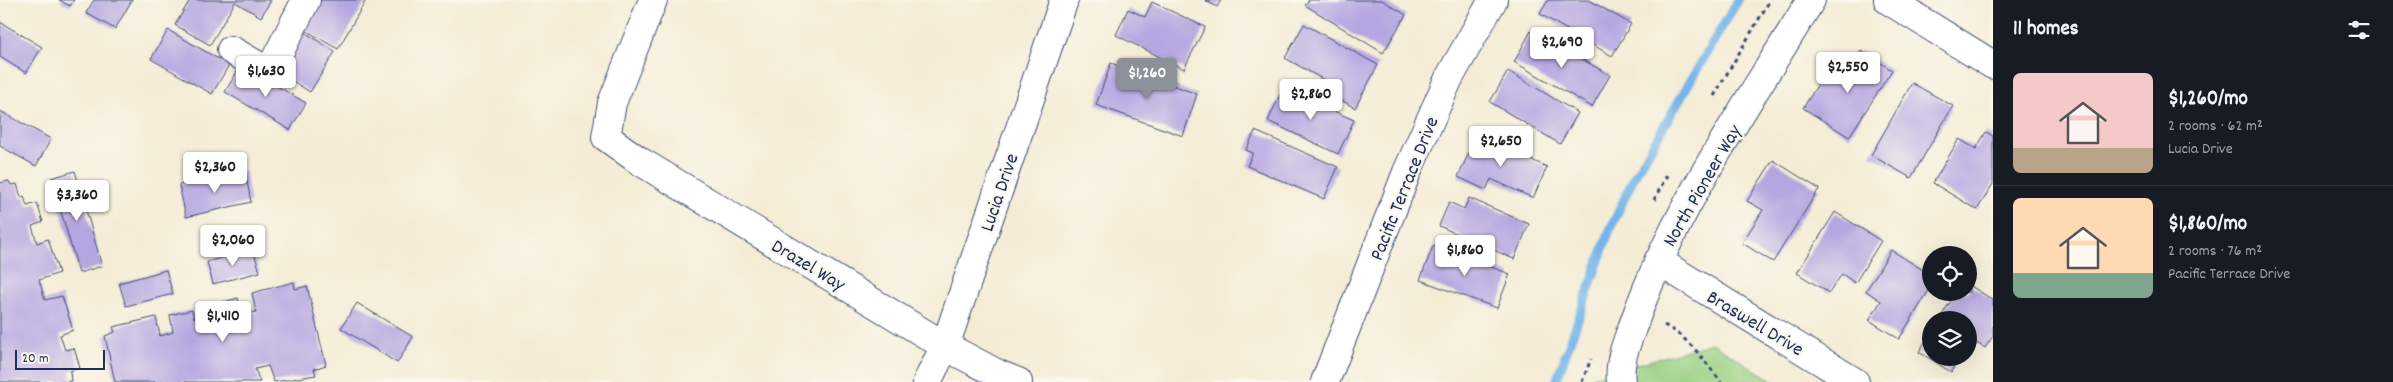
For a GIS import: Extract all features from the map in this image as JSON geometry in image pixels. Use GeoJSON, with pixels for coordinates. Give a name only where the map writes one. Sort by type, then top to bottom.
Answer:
{"type":"FeatureCollection","features":[{"type":"Feature","properties":{"kind":"street"},"geometry":{"type":"LineString","coordinates":[[231,50],[269,72],[306,0]]}},
{"type":"Feature","properties":{"kind":"street","name":"Drazel Way"},"geometry":{"type":"LineString","coordinates":[[653,0],[612,103],[606,137],[638,160],[945,346],[998,374],[1018,382]]}},
{"type":"Feature","properties":{"kind":"street","name":"Lucia Drive"},"geometry":{"type":"LineString","coordinates":[[927,382],[945,346],[1064,0]]}},
{"type":"Feature","properties":{"kind":"street","name":"Pacific Terrace Drive"},"geometry":{"type":"LineString","coordinates":[[1326,382],[1407,172],[1449,78],[1493,0]]}},
{"type":"Feature","properties":{"kind":"street","name":"North Pioneer Way"},"geometry":{"type":"LineString","coordinates":[[1621,382],[1622,357],[1638,312],[1658,262],[1683,210],[1811,0]]}},
{"type":"Feature","properties":{"kind":"street"},"geometry":{"type":"LineString","coordinates":[[1888,0],[1993,65]]}},
{"type":"Feature","properties":{"kind":"street","name":"Braswell Drive"},"geometry":{"type":"LineString","coordinates":[[1658,262],[1855,382]]}},
{"type":"Feature","properties":{"kind":"path"},"geometry":{"type":"LineString","coordinates":[[1638,312],[1676,331],[1704,359],[1721,382]]}},
{"type":"Feature","properties":{"kind":"green space"},"geometry":{"type":"Polygon","coordinates":[[[1712,343],[1775,382],[1591,382],[1592,377],[1712,343]]]}},
{"type":"Feature","properties":{"kind":"building"},"geometry":{"type":"Polygon","coordinates":[[[59,0],[74,0],[70,6],[59,0]]]}},
{"type":"Feature","properties":{"kind":"building"},"geometry":{"type":"Polygon","coordinates":[[[94,0],[132,0],[115,29],[86,13],[94,0]]]}},
{"type":"Feature","properties":{"kind":"building"},"geometry":{"type":"Polygon","coordinates":[[[190,0],[271,0],[261,17],[235,2],[210,45],[175,25],[190,0]]]}},
{"type":"Feature","properties":{"kind":"building"},"geometry":{"type":"Polygon","coordinates":[[[315,0],[366,0],[338,49],[300,27],[315,0]]]}},
{"type":"Feature","properties":{"kind":"building"},"geometry":{"type":"Polygon","coordinates":[[[1205,0],[1221,0],[1217,7],[1205,0]]]}},
{"type":"Feature","properties":{"kind":"building"},"geometry":{"type":"Polygon","coordinates":[[[1309,0],[1382,0],[1406,15],[1383,53],[1305,5],[1309,0]]]}},
{"type":"Feature","properties":{"kind":"building"},"geometry":{"type":"Polygon","coordinates":[[[1548,0],[1589,0],[1631,24],[1612,56],[1540,14],[1548,0]]]}},
{"type":"Feature","properties":{"kind":"building"},"geometry":{"type":"Polygon","coordinates":[[[1152,2],[1205,27],[1184,69],[1116,35],[1128,9],[1145,17],[1152,2]]]}},
{"type":"Feature","properties":{"kind":"building"},"geometry":{"type":"Polygon","coordinates":[[[0,22],[42,47],[26,73],[0,57],[0,22]]]}},
{"type":"Feature","properties":{"kind":"building"},"geometry":{"type":"Polygon","coordinates":[[[1304,24],[1378,65],[1355,108],[1329,93],[1333,85],[1285,58],[1304,24]]]}},
{"type":"Feature","properties":{"kind":"building"},"geometry":{"type":"Polygon","coordinates":[[[297,27],[335,52],[310,92],[272,68],[297,27]]]}},
{"type":"Feature","properties":{"kind":"building"},"geometry":{"type":"Polygon","coordinates":[[[168,30],[229,65],[212,94],[151,59],[168,30]]]}},
{"type":"Feature","properties":{"kind":"building"},"geometry":{"type":"Polygon","coordinates":[[[1531,31],[1610,75],[1592,107],[1514,62],[1531,31]]]}},
{"type":"Feature","properties":{"kind":"building"},"geometry":{"type":"Polygon","coordinates":[[[1861,51],[1892,70],[1849,137],[1803,108],[1825,73],[1841,83],[1861,51]]]}},
{"type":"Feature","properties":{"kind":"building"},"geometry":{"type":"Polygon","coordinates":[[[1111,63],[1197,94],[1183,136],[1096,105],[1111,63]]]}},
{"type":"Feature","properties":{"kind":"building"},"geometry":{"type":"Polygon","coordinates":[[[241,65],[306,103],[290,130],[225,92],[241,65]]]}},
{"type":"Feature","properties":{"kind":"building"},"geometry":{"type":"Polygon","coordinates":[[[1508,71],[1578,113],[1560,144],[1490,102],[1508,71]]]}},
{"type":"Feature","properties":{"kind":"building"},"geometry":{"type":"Polygon","coordinates":[[[1912,83],[1953,106],[1911,178],[1871,155],[1912,83]]]}},
{"type":"Feature","properties":{"kind":"building"},"geometry":{"type":"Polygon","coordinates":[[[1283,89],[1354,120],[1338,154],[1268,121],[1283,89]]]}},
{"type":"Feature","properties":{"kind":"building"},"geometry":{"type":"Polygon","coordinates":[[[0,111],[51,139],[36,166],[0,146],[0,111]]]}},
{"type":"Feature","properties":{"kind":"building"},"geometry":{"type":"Polygon","coordinates":[[[1255,131],[1338,167],[1324,199],[1247,166],[1253,153],[1246,150],[1255,131]]]}},
{"type":"Feature","properties":{"kind":"building"},"geometry":{"type":"Polygon","coordinates":[[[1986,132],[1993,136],[1993,184],[1977,210],[1933,183],[1959,139],[1976,149],[1986,132]]]}},
{"type":"Feature","properties":{"kind":"building"},"geometry":{"type":"Polygon","coordinates":[[[1477,135],[1547,167],[1533,198],[1491,179],[1486,190],[1458,177],[1477,135]]]}},
{"type":"Feature","properties":{"kind":"building"},"geometry":{"type":"Polygon","coordinates":[[[1773,160],[1819,189],[1773,262],[1742,243],[1763,210],[1747,201],[1773,160]]]}},
{"type":"Feature","properties":{"kind":"building"},"geometry":{"type":"Polygon","coordinates":[[[75,171],[102,266],[79,273],[51,178],[75,171]]]}},
{"type":"Feature","properties":{"kind":"building"},"geometry":{"type":"Polygon","coordinates":[[[245,171],[251,202],[186,217],[179,185],[245,171]]]}},
{"type":"Feature","properties":{"kind":"building"},"geometry":{"type":"Polygon","coordinates":[[[9,181],[11,185],[17,184],[21,197],[24,196],[27,206],[37,203],[43,222],[32,226],[37,243],[48,239],[59,273],[39,280],[45,300],[62,296],[73,330],[60,335],[65,350],[74,348],[80,368],[70,371],[71,381],[0,382],[0,183],[9,181]]]}},
{"type":"Feature","properties":{"kind":"building"},"geometry":{"type":"Polygon","coordinates":[[[1469,198],[1529,224],[1514,259],[1439,226],[1449,202],[1464,209],[1469,198]]]}},
{"type":"Feature","properties":{"kind":"building"},"geometry":{"type":"Polygon","coordinates":[[[1835,212],[1881,241],[1855,283],[1842,274],[1829,293],[1797,273],[1835,212]]]}},
{"type":"Feature","properties":{"kind":"building"},"geometry":{"type":"Polygon","coordinates":[[[1433,246],[1510,274],[1497,308],[1420,280],[1433,246]]]}},
{"type":"Feature","properties":{"kind":"building"},"geometry":{"type":"Polygon","coordinates":[[[253,249],[260,272],[213,284],[207,262],[253,249]]]}},
{"type":"Feature","properties":{"kind":"building"},"geometry":{"type":"Polygon","coordinates":[[[1891,250],[1922,269],[1922,301],[1899,339],[1869,320],[1881,301],[1866,291],[1891,250]]]}},
{"type":"Feature","properties":{"kind":"building"},"geometry":{"type":"Polygon","coordinates":[[[166,270],[173,294],[126,306],[119,283],[166,270]]]}},
{"type":"Feature","properties":{"kind":"building"},"geometry":{"type":"Polygon","coordinates":[[[294,282],[295,289],[307,286],[326,365],[314,369],[316,375],[274,382],[268,366],[255,369],[260,382],[115,382],[105,336],[115,332],[113,327],[156,317],[160,336],[173,332],[170,315],[192,310],[194,318],[218,313],[216,304],[238,298],[242,315],[256,312],[252,293],[294,282]]]}},
{"type":"Feature","properties":{"kind":"building"},"geometry":{"type":"Polygon","coordinates":[[[1977,290],[1993,300],[1993,336],[1985,348],[1977,343],[1977,311],[1944,311],[1951,301],[1977,301],[1977,290]]]}},
{"type":"Feature","properties":{"kind":"building"},"geometry":{"type":"Polygon","coordinates":[[[357,303],[413,337],[397,363],[341,328],[357,303]]]}},
{"type":"Feature","properties":{"kind":"building"},"geometry":{"type":"Polygon","coordinates":[[[1941,366],[1954,366],[1951,372],[1941,366]]]}},
{"type":"Feature","properties":{"kind":"waterway"},"geometry":{"type":"LineString","coordinates":[[1556,382],[1609,232],[1634,177],[1738,0]]}}]}
